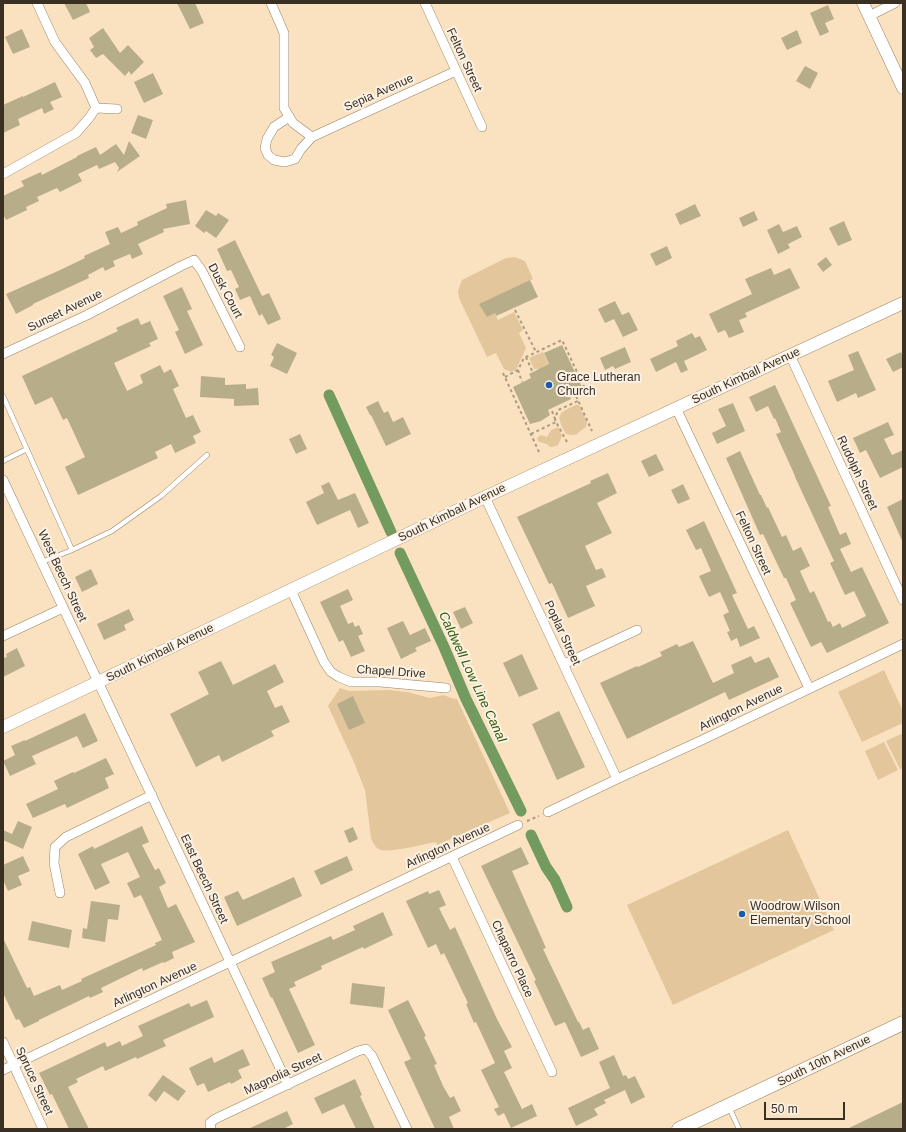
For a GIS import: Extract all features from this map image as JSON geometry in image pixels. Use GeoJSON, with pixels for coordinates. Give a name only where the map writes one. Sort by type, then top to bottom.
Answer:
{"type":"FeatureCollection","features":[{"type":"Feature","properties":{"kind":"main road","name":"South 10th Avenue"},"geometry":{"type":"LineString","coordinates":[[679,1129],[903,1023]]}},
{"type":"Feature","properties":{"kind":"street"},"geometry":{"type":"LineString","coordinates":[[37,3],[55,42],[85,83],[96,108]]}},
{"type":"Feature","properties":{"kind":"street"},"geometry":{"type":"LineString","coordinates":[[271,3],[284,33],[284,108],[293,123],[312,137],[301,149],[295,159],[285,162],[274,160],[268,155],[265,148],[267,139],[274,127],[289,117]]}},
{"type":"Feature","properties":{"kind":"street","name":"Felton Street"},"geometry":{"type":"LineString","coordinates":[[425,3],[482,127]]}},
{"type":"Feature","properties":{"kind":"street"},"geometry":{"type":"LineString","coordinates":[[863,3],[903,88]]}},
{"type":"Feature","properties":{"kind":"street"},"geometry":{"type":"LineString","coordinates":[[869,16],[895,3]]}},
{"type":"Feature","properties":{"kind":"street","name":"Sepia Avenue"},"geometry":{"type":"LineString","coordinates":[[312,137],[456,71]]}},
{"type":"Feature","properties":{"kind":"street"},"geometry":{"type":"LineString","coordinates":[[96,108],[117,109]]}},
{"type":"Feature","properties":{"kind":"street"},"geometry":{"type":"LineString","coordinates":[[3,174],[76,133],[96,108]]}},
{"type":"Feature","properties":{"kind":"street","name":"Dusk Court"},"geometry":{"type":"LineString","coordinates":[[138,288],[194,260],[202,270],[240,346]]}},
{"type":"Feature","properties":{"kind":"street","name":"Sunset Avenue"},"geometry":{"type":"LineString","coordinates":[[3,354],[86,315],[138,288]]}},
{"type":"Feature","properties":{"kind":"street","name":"South Kimball Avenue"},"geometry":{"type":"LineString","coordinates":[[3,727],[485,497],[903,303]]}},
{"type":"Feature","properties":{"kind":"street","name":"Rudolph Street"},"geometry":{"type":"LineString","coordinates":[[790,355],[903,600]]}},
{"type":"Feature","properties":{"kind":"street","name":"Felton Street"},"geometry":{"type":"LineString","coordinates":[[676,408],[809,688]]}},
{"type":"Feature","properties":{"kind":"street","name":"West Beech Street"},"geometry":{"type":"LineString","coordinates":[[3,480],[98,682]]}},
{"type":"Feature","properties":{"kind":"street","name":"Poplar Street"},"geometry":{"type":"LineString","coordinates":[[485,497],[617,779]]}},
{"type":"Feature","properties":{"kind":"street","name":"Chapel Drive"},"geometry":{"type":"LineString","coordinates":[[291,590],[324,662],[331,672],[351,682],[380,682],[446,688]]}},
{"type":"Feature","properties":{"kind":"street"},"geometry":{"type":"LineString","coordinates":[[3,636],[63,608]]}},
{"type":"Feature","properties":{"kind":"street"},"geometry":{"type":"LineString","coordinates":[[564,664],[637,630]]}},
{"type":"Feature","properties":{"kind":"street","name":"Arlington Avenue"},"geometry":{"type":"LineString","coordinates":[[548,812],[700,742],[809,688],[903,644]]}},
{"type":"Feature","properties":{"kind":"street","name":"East Beech Street"},"geometry":{"type":"LineString","coordinates":[[98,682],[288,1085]]}},
{"type":"Feature","properties":{"kind":"street"},"geometry":{"type":"LineString","coordinates":[[60,892],[54,863],[55,847],[66,836],[152,795]]}},
{"type":"Feature","properties":{"kind":"street","name":"Arlington Avenue"},"geometry":{"type":"LineString","coordinates":[[3,1070],[518,826]]}},
{"type":"Feature","properties":{"kind":"street","name":"Chaparro Place"},"geometry":{"type":"LineString","coordinates":[[452,856],[552,1072]]}},
{"type":"Feature","properties":{"kind":"street","name":"Spruce Street"},"geometry":{"type":"LineString","coordinates":[[3,1042],[44,1129]]}},
{"type":"Feature","properties":{"kind":"street","name":"Magnolia Street"},"geometry":{"type":"LineString","coordinates":[[211,1126],[215,1119],[358,1051],[366,1049],[372,1056],[407,1129]]}},
{"type":"Feature","properties":{"kind":"lane"},"geometry":{"type":"LineString","coordinates":[[3,396],[72,550]]}},
{"type":"Feature","properties":{"kind":"lane"},"geometry":{"type":"LineString","coordinates":[[3,460],[27,449]]}},
{"type":"Feature","properties":{"kind":"lane"},"geometry":{"type":"LineString","coordinates":[[42,562],[112,531],[161,496],[207,455]]}},
{"type":"Feature","properties":{"kind":"lane"},"geometry":{"type":"LineString","coordinates":[[729,1106],[739,1129]]}},
{"type":"Feature","properties":{"kind":"path"},"geometry":{"type":"LineString","coordinates":[[515,310],[536,352]]}},
{"type":"Feature","properties":{"kind":"path"},"geometry":{"type":"LineString","coordinates":[[505,377],[518,370],[524,358],[562,340],[586,391],[576,396],[592,430]]}},
{"type":"Feature","properties":{"kind":"path"},"geometry":{"type":"LineString","coordinates":[[526,357],[533,373]]}},
{"type":"Feature","properties":{"kind":"path"},"geometry":{"type":"LineString","coordinates":[[518,370],[522,382]]}},
{"type":"Feature","properties":{"kind":"path"},"geometry":{"type":"LineString","coordinates":[[503,373],[539,452]]}},
{"type":"Feature","properties":{"kind":"path"},"geometry":{"type":"LineString","coordinates":[[531,434],[556,420],[558,410],[578,401]]}},
{"type":"Feature","properties":{"kind":"path"},"geometry":{"type":"LineString","coordinates":[[552,411],[567,442]]}},
{"type":"Feature","properties":{"kind":"path"},"geometry":{"type":"LineString","coordinates":[[518,826],[548,812]]}},
{"type":"Feature","properties":{"kind":"shaded area"},"geometry":{"type":"Polygon","coordinates":[[[515,257],[525,261],[533,279],[488,300],[498,320],[514,312],[523,330],[519,333],[526,348],[516,370],[511,372],[504,369],[496,353],[487,357],[459,298],[458,291],[462,280],[506,258],[515,257]]]}},
{"type":"Feature","properties":{"kind":"shaded area"},"geometry":{"type":"Polygon","coordinates":[[[543,352],[549,365],[539,372],[538,369],[534,369],[529,358],[543,352]]]}},
{"type":"Feature","properties":{"kind":"shaded area"},"geometry":{"type":"Polygon","coordinates":[[[576,405],[579,405],[587,422],[586,427],[576,435],[566,434],[559,419],[561,413],[576,405]]]}},
{"type":"Feature","properties":{"kind":"shaded area"},"geometry":{"type":"Polygon","coordinates":[[[558,427],[562,436],[558,445],[550,447],[547,444],[539,442],[537,439],[538,437],[541,435],[547,437],[551,430],[558,427]]]}},
{"type":"Feature","properties":{"kind":"shaded area"},"geometry":{"type":"Polygon","coordinates":[[[884,670],[903,711],[903,723],[862,742],[838,692],[884,670]]]}},
{"type":"Feature","properties":{"kind":"shaded area"},"geometry":{"type":"Polygon","coordinates":[[[340,688],[349,691],[389,690],[407,692],[430,698],[444,695],[457,699],[510,813],[437,845],[436,842],[385,851],[378,848],[371,838],[365,790],[328,706],[340,688]]]}},
{"type":"Feature","properties":{"kind":"shaded area"},"geometry":{"type":"Polygon","coordinates":[[[903,733],[903,768],[900,769],[886,741],[903,733]]]}},
{"type":"Feature","properties":{"kind":"shaded area"},"geometry":{"type":"Polygon","coordinates":[[[884,742],[898,770],[878,780],[865,751],[884,742]]]}},
{"type":"Feature","properties":{"kind":"shaded area"},"geometry":{"type":"Polygon","coordinates":[[[788,830],[834,930],[673,1005],[627,905],[788,830]]]}},
{"type":"Feature","properties":{"kind":"building"},"geometry":{"type":"Polygon","coordinates":[[[64,3],[86,3],[90,12],[73,20],[64,3]]]}},
{"type":"Feature","properties":{"kind":"building"},"geometry":{"type":"Polygon","coordinates":[[[177,3],[195,3],[204,23],[190,29],[177,3]]]}},
{"type":"Feature","properties":{"kind":"building"},"geometry":{"type":"Polygon","coordinates":[[[828,5],[834,19],[825,23],[829,32],[820,36],[810,13],[828,5]]]}},
{"type":"Feature","properties":{"kind":"building"},"geometry":{"type":"Polygon","coordinates":[[[103,28],[120,53],[128,45],[144,62],[131,75],[129,71],[125,76],[103,54],[96,58],[90,50],[94,47],[89,38],[103,28]]]}},
{"type":"Feature","properties":{"kind":"building"},"geometry":{"type":"Polygon","coordinates":[[[22,29],[30,47],[13,54],[5,37],[22,29]]]}},
{"type":"Feature","properties":{"kind":"building"},"geometry":{"type":"Polygon","coordinates":[[[797,30],[802,43],[787,50],[781,38],[797,30]]]}},
{"type":"Feature","properties":{"kind":"building"},"geometry":{"type":"Polygon","coordinates":[[[805,66],[818,73],[810,89],[796,81],[805,66]]]}},
{"type":"Feature","properties":{"kind":"building"},"geometry":{"type":"Polygon","coordinates":[[[153,73],[163,94],[144,103],[134,82],[153,73]]]}},
{"type":"Feature","properties":{"kind":"building"},"geometry":{"type":"Polygon","coordinates":[[[55,82],[62,97],[50,102],[54,109],[44,114],[42,108],[18,119],[20,125],[3,133],[3,105],[55,82]]]}},
{"type":"Feature","properties":{"kind":"building"},"geometry":{"type":"Polygon","coordinates":[[[138,115],[153,120],[146,139],[131,133],[138,115]]]}},
{"type":"Feature","properties":{"kind":"building"},"geometry":{"type":"Polygon","coordinates":[[[129,141],[140,156],[117,172],[119,168],[115,162],[99,169],[97,165],[78,174],[82,181],[60,192],[57,188],[37,197],[39,201],[26,207],[27,210],[6,220],[3,214],[3,196],[24,186],[21,181],[41,172],[42,175],[96,147],[100,155],[116,144],[124,155],[129,141]]]}},
{"type":"Feature","properties":{"kind":"building"},"geometry":{"type":"Polygon","coordinates":[[[186,200],[190,224],[163,229],[164,232],[138,244],[143,254],[132,259],[130,254],[113,261],[115,266],[105,271],[103,267],[88,275],[89,278],[33,304],[16,314],[6,294],[58,271],[85,258],[84,256],[110,244],[105,232],[118,227],[121,233],[138,225],[137,222],[167,208],[166,204],[186,200]]]}},
{"type":"Feature","properties":{"kind":"building"},"geometry":{"type":"Polygon","coordinates":[[[695,204],[701,216],[680,225],[675,214],[695,204]]]}},
{"type":"Feature","properties":{"kind":"building"},"geometry":{"type":"Polygon","coordinates":[[[206,210],[216,216],[218,213],[229,220],[216,238],[206,231],[204,233],[195,226],[206,210]]]}},
{"type":"Feature","properties":{"kind":"building"},"geometry":{"type":"Polygon","coordinates":[[[754,211],[758,220],[743,227],[739,218],[754,211]]]}},
{"type":"Feature","properties":{"kind":"building"},"geometry":{"type":"Polygon","coordinates":[[[844,221],[852,240],[838,246],[829,228],[844,221]]]}},
{"type":"Feature","properties":{"kind":"building"},"geometry":{"type":"Polygon","coordinates":[[[779,224],[783,232],[797,226],[802,237],[788,244],[790,248],[778,254],[767,230],[779,224]]]}},
{"type":"Feature","properties":{"kind":"building"},"geometry":{"type":"Polygon","coordinates":[[[235,240],[262,296],[269,293],[281,319],[268,325],[262,314],[259,316],[250,296],[240,300],[235,289],[239,287],[231,270],[227,271],[217,249],[235,240]]]}},
{"type":"Feature","properties":{"kind":"building"},"geometry":{"type":"Polygon","coordinates":[[[667,246],[672,258],[656,266],[650,254],[667,246]]]}},
{"type":"Feature","properties":{"kind":"building"},"geometry":{"type":"Polygon","coordinates":[[[826,257],[832,265],[823,272],[817,264],[826,257]]]}},
{"type":"Feature","properties":{"kind":"building"},"geometry":{"type":"Polygon","coordinates":[[[771,268],[774,275],[790,268],[800,288],[745,313],[747,317],[739,320],[744,332],[729,338],[725,330],[718,333],[709,314],[752,294],[745,279],[771,268]]]}},
{"type":"Feature","properties":{"kind":"building"},"geometry":{"type":"Polygon","coordinates":[[[530,280],[538,297],[496,316],[495,313],[487,317],[479,304],[530,280]]]}},
{"type":"Feature","properties":{"kind":"building"},"geometry":{"type":"Polygon","coordinates":[[[182,287],[192,309],[187,311],[203,345],[185,354],[175,332],[179,330],[163,296],[182,287]]]}},
{"type":"Feature","properties":{"kind":"building"},"geometry":{"type":"Polygon","coordinates":[[[615,301],[622,315],[629,312],[638,330],[623,337],[614,319],[605,323],[598,309],[615,301]]]}},
{"type":"Feature","properties":{"kind":"building"},"geometry":{"type":"Polygon","coordinates":[[[138,318],[141,325],[150,321],[158,339],[149,343],[151,346],[114,363],[127,391],[143,383],[140,375],[160,365],[164,373],[171,369],[179,386],[173,389],[186,418],[193,415],[201,432],[193,436],[196,443],[175,453],[171,444],[155,452],[158,458],[78,495],[65,467],[85,457],[67,418],[63,420],[52,397],[35,405],[22,376],[118,331],[116,328],[138,318]]]}},
{"type":"Feature","properties":{"kind":"building"},"geometry":{"type":"Polygon","coordinates":[[[692,333],[695,338],[700,336],[707,350],[684,361],[688,370],[681,373],[676,362],[656,372],[650,359],[678,346],[676,341],[692,333]]]}},
{"type":"Feature","properties":{"kind":"building"},"geometry":{"type":"Polygon","coordinates":[[[277,343],[297,353],[287,374],[270,366],[274,357],[271,355],[277,343]]]}},
{"type":"Feature","properties":{"kind":"building","name":"Grace Lutheran Church"},"geometry":{"type":"Polygon","coordinates":[[[562,345],[583,389],[570,396],[571,399],[548,410],[550,415],[541,421],[530,424],[513,387],[531,378],[529,374],[549,364],[544,353],[562,345]]]}},
{"type":"Feature","properties":{"kind":"building"},"geometry":{"type":"Polygon","coordinates":[[[625,347],[631,362],[615,369],[613,366],[605,370],[600,358],[625,347]]]}},
{"type":"Feature","properties":{"kind":"building"},"geometry":{"type":"Polygon","coordinates":[[[858,351],[876,390],[858,398],[856,393],[837,402],[828,381],[854,370],[848,355],[858,351]]]}},
{"type":"Feature","properties":{"kind":"building"},"geometry":{"type":"Polygon","coordinates":[[[901,352],[903,357],[903,367],[893,372],[886,359],[901,352]]]}},
{"type":"Feature","properties":{"kind":"building"},"geometry":{"type":"Polygon","coordinates":[[[201,376],[225,378],[225,385],[246,384],[246,389],[258,388],[259,405],[234,406],[234,399],[200,397],[201,376]]]}},
{"type":"Feature","properties":{"kind":"building"},"geometry":{"type":"Polygon","coordinates":[[[775,385],[831,506],[828,507],[840,535],[846,532],[851,544],[840,549],[851,572],[862,567],[889,623],[827,653],[821,642],[811,647],[790,603],[796,600],[763,534],[760,535],[726,458],[740,451],[760,495],[767,508],[768,507],[782,537],[786,535],[793,551],[801,547],[810,566],[800,571],[810,593],[814,591],[828,622],[830,621],[833,627],[840,623],[842,628],[866,616],[854,591],[845,595],[830,563],[834,561],[776,434],[781,432],[775,418],[774,419],[768,406],[756,412],[749,397],[775,385]]]}},
{"type":"Feature","properties":{"kind":"building"},"geometry":{"type":"Polygon","coordinates":[[[378,401],[384,413],[388,411],[393,422],[403,417],[411,434],[386,446],[366,407],[378,401]]]}},
{"type":"Feature","properties":{"kind":"building"},"geometry":{"type":"Polygon","coordinates":[[[733,403],[745,431],[717,444],[712,433],[726,426],[718,409],[733,403]]]}},
{"type":"Feature","properties":{"kind":"building"},"geometry":{"type":"Polygon","coordinates":[[[888,422],[894,435],[884,439],[892,455],[903,450],[903,467],[880,478],[866,450],[860,453],[853,438],[888,422]]]}},
{"type":"Feature","properties":{"kind":"building"},"geometry":{"type":"Polygon","coordinates":[[[300,434],[307,449],[296,454],[289,439],[300,434]]]}},
{"type":"Feature","properties":{"kind":"building"},"geometry":{"type":"Polygon","coordinates":[[[656,454],[664,470],[649,477],[641,461],[656,454]]]}},
{"type":"Feature","properties":{"kind":"building"},"geometry":{"type":"Polygon","coordinates":[[[608,473],[617,493],[597,503],[612,533],[585,546],[596,570],[602,568],[606,577],[586,586],[595,606],[568,618],[552,583],[549,584],[517,517],[591,483],[590,481],[608,473]]]}},
{"type":"Feature","properties":{"kind":"building"},"geometry":{"type":"Polygon","coordinates":[[[329,482],[338,500],[355,493],[369,523],[358,528],[350,510],[317,525],[306,502],[324,493],[321,486],[329,482]]]}},
{"type":"Feature","properties":{"kind":"building"},"geometry":{"type":"Polygon","coordinates":[[[683,484],[690,499],[678,504],[671,490],[683,484]]]}},
{"type":"Feature","properties":{"kind":"building"},"geometry":{"type":"Polygon","coordinates":[[[903,499],[903,543],[887,507],[903,499]]]}},
{"type":"Feature","properties":{"kind":"building"},"geometry":{"type":"Polygon","coordinates":[[[704,521],[737,593],[732,595],[748,629],[754,626],[760,638],[740,647],[737,638],[731,641],[727,632],[730,631],[723,615],[729,612],[720,592],[709,597],[699,576],[711,571],[701,548],[696,550],[686,530],[704,521]]]}},
{"type":"Feature","properties":{"kind":"building"},"geometry":{"type":"Polygon","coordinates":[[[91,569],[98,584],[82,592],[75,577],[91,569]]]}},
{"type":"Feature","properties":{"kind":"building"},"geometry":{"type":"Polygon","coordinates":[[[348,589],[353,600],[340,606],[348,624],[353,622],[355,627],[359,625],[363,634],[358,636],[365,651],[351,657],[343,640],[339,642],[320,602],[348,589]]]}},
{"type":"Feature","properties":{"kind":"building"},"geometry":{"type":"Polygon","coordinates":[[[465,607],[473,623],[461,629],[453,612],[465,607]]]}},
{"type":"Feature","properties":{"kind":"building"},"geometry":{"type":"Polygon","coordinates":[[[129,609],[134,620],[124,625],[126,630],[104,640],[97,624],[129,609]]]}},
{"type":"Feature","properties":{"kind":"building"},"geometry":{"type":"Polygon","coordinates":[[[403,621],[410,635],[425,628],[431,641],[415,648],[417,651],[401,659],[387,628],[403,621]]]}},
{"type":"Feature","properties":{"kind":"building"},"geometry":{"type":"Polygon","coordinates":[[[693,641],[713,683],[734,673],[731,665],[751,656],[755,663],[769,657],[779,677],[729,700],[725,692],[627,739],[600,683],[662,656],[660,652],[677,644],[679,647],[693,641]]]}},
{"type":"Feature","properties":{"kind":"building"},"geometry":{"type":"Polygon","coordinates":[[[17,648],[25,666],[3,677],[3,658],[7,657],[6,654],[17,648]]]}},
{"type":"Feature","properties":{"kind":"building"},"geometry":{"type":"Polygon","coordinates":[[[522,654],[538,689],[519,697],[503,663],[522,654]]]}},
{"type":"Feature","properties":{"kind":"building"},"geometry":{"type":"Polygon","coordinates":[[[221,661],[233,685],[275,664],[284,682],[267,691],[275,708],[282,705],[290,722],[271,731],[274,736],[222,762],[219,755],[196,767],[170,714],[209,694],[198,672],[221,661]]]}},
{"type":"Feature","properties":{"kind":"building"},"geometry":{"type":"Polygon","coordinates":[[[353,696],[365,723],[349,730],[337,704],[353,696]]]}},
{"type":"Feature","properties":{"kind":"building"},"geometry":{"type":"Polygon","coordinates":[[[559,711],[585,767],[557,780],[532,724],[559,711]]]}},
{"type":"Feature","properties":{"kind":"building"},"geometry":{"type":"Polygon","coordinates":[[[85,713],[98,741],[83,748],[77,736],[32,756],[36,764],[10,776],[3,761],[15,755],[11,746],[85,713]]]}},
{"type":"Feature","properties":{"kind":"building"},"geometry":{"type":"Polygon","coordinates":[[[106,758],[114,774],[105,778],[109,788],[67,808],[65,804],[33,818],[26,804],[58,789],[54,781],[106,758]]]}},
{"type":"Feature","properties":{"kind":"building"},"geometry":{"type":"Polygon","coordinates":[[[18,821],[32,827],[23,849],[3,840],[3,830],[12,834],[18,821]]]}},
{"type":"Feature","properties":{"kind":"building"},"geometry":{"type":"Polygon","coordinates":[[[142,826],[149,842],[142,845],[155,870],[159,868],[166,883],[159,887],[168,908],[176,904],[195,942],[172,952],[174,958],[143,971],[142,968],[101,988],[103,992],[90,998],[89,996],[24,1028],[19,1019],[16,1020],[3,993],[3,938],[27,988],[30,987],[34,996],[60,985],[62,990],[82,981],[81,979],[156,945],[155,943],[162,940],[141,895],[134,898],[127,883],[140,877],[128,852],[101,864],[110,883],[95,890],[78,854],[93,846],[94,849],[142,826]]]}},
{"type":"Feature","properties":{"kind":"building"},"geometry":{"type":"Polygon","coordinates":[[[353,827],[358,839],[349,843],[344,831],[353,827]]]}},
{"type":"Feature","properties":{"kind":"building"},"geometry":{"type":"Polygon","coordinates":[[[521,847],[529,864],[512,871],[546,948],[543,949],[578,1022],[583,1030],[589,1027],[599,1049],[581,1057],[565,1022],[555,1026],[534,981],[536,980],[481,866],[521,847]]]}},
{"type":"Feature","properties":{"kind":"building"},"geometry":{"type":"Polygon","coordinates":[[[23,856],[30,871],[18,876],[22,885],[8,891],[3,880],[3,865],[23,856]]]}},
{"type":"Feature","properties":{"kind":"building"},"geometry":{"type":"Polygon","coordinates":[[[347,856],[353,870],[321,885],[314,871],[347,856]]]}},
{"type":"Feature","properties":{"kind":"building"},"geometry":{"type":"Polygon","coordinates":[[[294,877],[302,896],[237,926],[224,897],[238,891],[243,900],[294,877]]]}},
{"type":"Feature","properties":{"kind":"building"},"geometry":{"type":"Polygon","coordinates":[[[439,890],[446,905],[439,908],[450,930],[455,927],[497,1019],[512,1047],[504,1051],[512,1068],[504,1072],[522,1109],[532,1104],[537,1116],[511,1128],[504,1113],[498,1116],[494,1109],[499,1107],[481,1070],[495,1063],[476,1022],[474,1023],[466,1004],[468,1003],[444,953],[441,955],[436,944],[428,948],[406,901],[428,891],[429,894],[439,890]]]}},
{"type":"Feature","properties":{"kind":"building"},"geometry":{"type":"Polygon","coordinates":[[[91,901],[120,905],[118,920],[108,919],[105,942],[82,938],[83,928],[87,929],[91,901]]]}},
{"type":"Feature","properties":{"kind":"building"},"geometry":{"type":"Polygon","coordinates":[[[383,912],[393,935],[364,949],[363,947],[321,966],[322,969],[294,982],[296,986],[289,989],[315,1045],[298,1053],[262,978],[275,972],[271,962],[331,936],[333,940],[355,930],[353,926],[383,912]]]}},
{"type":"Feature","properties":{"kind":"building"},"geometry":{"type":"Polygon","coordinates":[[[32,921],[72,930],[69,948],[28,940],[32,921]]]}},
{"type":"Feature","properties":{"kind":"building"},"geometry":{"type":"Polygon","coordinates":[[[352,983],[385,987],[383,1008],[350,1004],[352,983]]]}},
{"type":"Feature","properties":{"kind":"building"},"geometry":{"type":"Polygon","coordinates":[[[207,1000],[214,1017],[163,1040],[166,1046],[105,1071],[103,1066],[76,1079],[78,1082],[68,1087],[89,1129],[69,1129],[52,1094],[50,1095],[39,1073],[105,1042],[107,1047],[120,1041],[122,1046],[143,1036],[138,1026],[189,1003],[191,1007],[207,1000]]]}},
{"type":"Feature","properties":{"kind":"building"},"geometry":{"type":"Polygon","coordinates":[[[408,1000],[426,1036],[424,1037],[437,1064],[434,1065],[443,1086],[450,1098],[454,1096],[461,1111],[449,1117],[454,1129],[435,1129],[404,1062],[411,1059],[388,1010],[408,1000]]]}},
{"type":"Feature","properties":{"kind":"building"},"geometry":{"type":"Polygon","coordinates":[[[243,1049],[250,1065],[238,1070],[242,1078],[231,1084],[230,1082],[208,1092],[204,1083],[197,1086],[189,1068],[212,1057],[214,1063],[243,1049]]]}},
{"type":"Feature","properties":{"kind":"building"},"geometry":{"type":"Polygon","coordinates":[[[614,1055],[623,1076],[626,1075],[628,1079],[635,1076],[645,1097],[631,1104],[625,1090],[604,1100],[606,1103],[594,1109],[598,1115],[576,1126],[568,1108],[610,1088],[599,1062],[614,1055]]]}},
{"type":"Feature","properties":{"kind":"building"},"geometry":{"type":"Polygon","coordinates":[[[163,1075],[186,1091],[178,1101],[164,1091],[156,1102],[148,1095],[163,1075]]]}},
{"type":"Feature","properties":{"kind":"building"},"geometry":{"type":"Polygon","coordinates":[[[355,1079],[362,1095],[360,1096],[375,1129],[356,1129],[344,1104],[322,1114],[314,1098],[355,1079]]]}},
{"type":"Feature","properties":{"kind":"building"},"geometry":{"type":"Polygon","coordinates":[[[903,1102],[903,1129],[847,1129],[903,1102]]]}},
{"type":"Feature","properties":{"kind":"building"},"geometry":{"type":"Polygon","coordinates":[[[287,1111],[293,1124],[283,1129],[248,1129],[287,1111]]]}},
{"type":"Feature","properties":{"kind":"waterway","name":"Caldwell Low Line Canal"},"geometry":{"type":"LineString","coordinates":[[329,395],[391,532]]}},
{"type":"Feature","properties":{"kind":"waterway","name":"Caldwell Low Line Canal"},"geometry":{"type":"LineString","coordinates":[[400,553],[444,647],[466,699],[521,811]]}},
{"type":"Feature","properties":{"kind":"waterway","name":"Caldwell Low Line Canal"},"geometry":{"type":"LineString","coordinates":[[531,835],[546,867],[555,880],[567,907]]}},
{"type":"Feature","properties":{"kind":"place","name":"Grace Lutheran Church"},"geometry":{"type":"Point","coordinates":[549,385]}},
{"type":"Feature","properties":{"kind":"place","name":"Woodrow Wilson Elementary School"},"geometry":{"type":"Point","coordinates":[742,914]}}]}
